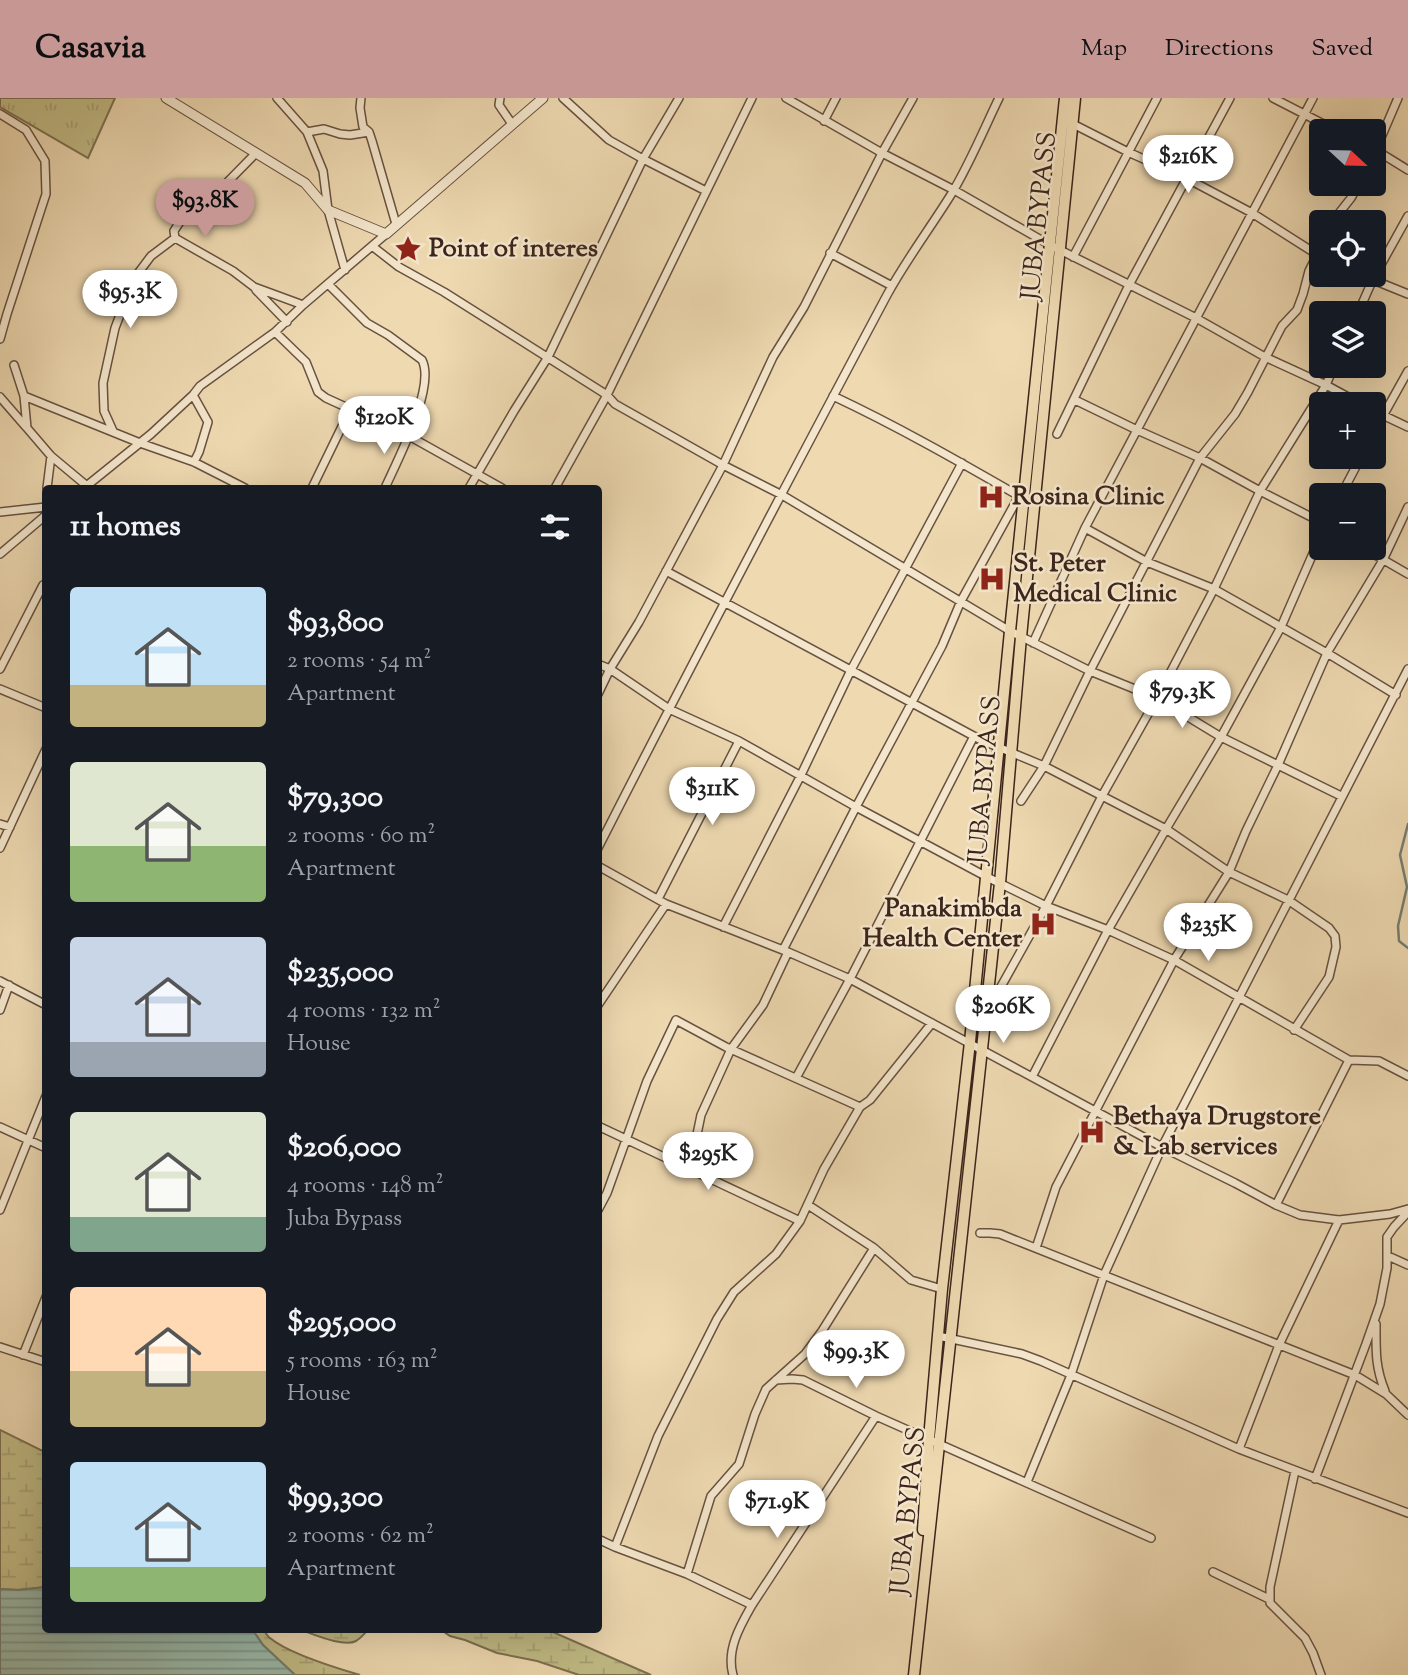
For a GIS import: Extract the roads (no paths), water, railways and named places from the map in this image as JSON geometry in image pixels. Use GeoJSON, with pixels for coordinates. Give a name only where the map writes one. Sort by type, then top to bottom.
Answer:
{"type":"FeatureCollection","features":[{"type":"Feature","properties":{"kind":"main road","name":"JUBA BYPASS"},"geometry":{"type":"LineString","coordinates":[[934,1442],[950,1338],[1000,883],[1067,121],[1065,98]]}},
{"type":"Feature","properties":{"kind":"main road","name":"JUBA BYPASS"},"geometry":{"type":"LineString","coordinates":[[1067,121],[1075,98]]}},
{"type":"Feature","properties":{"kind":"main road","name":"JUBA BYPASS"},"geometry":{"type":"LineString","coordinates":[[914,1675],[934,1442],[942,1289],[987,877],[1022,496],[1055,248]]}},
{"type":"Feature","properties":{"kind":"street"},"geometry":{"type":"LineString","coordinates":[[166,98],[305,183],[328,210],[386,234]]}},
{"type":"Feature","properties":{"kind":"street"},"geometry":{"type":"LineString","coordinates":[[361,98],[363,127],[369,132],[396,224]]}},
{"type":"Feature","properties":{"kind":"street"},"geometry":{"type":"LineString","coordinates":[[500,98],[499,104],[512,124]]}},
{"type":"Feature","properties":{"kind":"street"},"geometry":{"type":"LineString","coordinates":[[88,485],[140,443],[200,386],[275,332],[543,98]]}},
{"type":"Feature","properties":{"kind":"street"},"geometry":{"type":"LineString","coordinates":[[563,98],[609,140],[706,191]]}},
{"type":"Feature","properties":{"kind":"street"},"geometry":{"type":"LineString","coordinates":[[471,485],[548,357],[643,159],[680,98]]}},
{"type":"Feature","properties":{"kind":"street"},"geometry":{"type":"LineString","coordinates":[[557,485],[607,395],[752,98]]}},
{"type":"Feature","properties":{"kind":"street"},"geometry":{"type":"LineString","coordinates":[[786,98],[1055,248],[1196,318],[1265,357],[1339,392]]}},
{"type":"Feature","properties":{"kind":"street"},"geometry":{"type":"LineString","coordinates":[[824,121],[835,98]]}},
{"type":"Feature","properties":{"kind":"street"},"geometry":{"type":"LineString","coordinates":[[602,686],[723,465],[773,357],[804,307],[913,98]]}},
{"type":"Feature","properties":{"kind":"street"},"geometry":{"type":"LineString","coordinates":[[602,840],[833,396],[892,286],[954,190],[999,98]]}},
{"type":"Feature","properties":{"kind":"street"},"geometry":{"type":"LineString","coordinates":[[1073,257],[1157,98]]}},
{"type":"Feature","properties":{"kind":"street"},"geometry":{"type":"LineString","coordinates":[[1057,433],[1129,285],[1230,98]]}},
{"type":"Feature","properties":{"kind":"street"},"geometry":{"type":"LineString","coordinates":[[1273,98],[1312,119]]}},
{"type":"Feature","properties":{"kind":"street"},"geometry":{"type":"LineString","coordinates":[[1033,643],[1085,528],[1313,98]]}},
{"type":"Feature","properties":{"kind":"street"},"geometry":{"type":"LineString","coordinates":[[1386,124],[1398,98]]}},
{"type":"Feature","properties":{"kind":"street"},"geometry":{"type":"LineString","coordinates":[[279,99],[307,132],[323,171],[328,210],[345,270]]}},
{"type":"Feature","properties":{"kind":"street"},"geometry":{"type":"LineString","coordinates":[[0,114],[26,130],[45,161],[46,194],[0,339]]}},
{"type":"Feature","properties":{"kind":"street"},"geometry":{"type":"LineString","coordinates":[[1067,121],[1252,213],[1309,250]]}},
{"type":"Feature","properties":{"kind":"street"},"geometry":{"type":"LineString","coordinates":[[307,132],[324,129],[350,135],[369,132]]}},
{"type":"Feature","properties":{"kind":"street"},"geometry":{"type":"LineString","coordinates":[[175,237],[174,231],[181,220],[205,205],[256,153]]}},
{"type":"Feature","properties":{"kind":"street"},"geometry":{"type":"LineString","coordinates":[[1386,158],[1408,170]]}},
{"type":"Feature","properties":{"kind":"street"},"geometry":{"type":"LineString","coordinates":[[1342,210],[1352,196]]}},
{"type":"Feature","properties":{"kind":"street"},"geometry":{"type":"LineString","coordinates":[[1386,256],[1408,216]]}},
{"type":"Feature","properties":{"kind":"street"},"geometry":{"type":"LineString","coordinates":[[175,237],[233,271],[254,287],[286,322]]}},
{"type":"Feature","properties":{"kind":"street"},"geometry":{"type":"LineString","coordinates":[[113,432],[104,411],[103,383],[116,328],[138,272],[151,256],[175,237]]}},
{"type":"Feature","properties":{"kind":"street"},"geometry":{"type":"LineString","coordinates":[[372,246],[399,267],[444,292],[607,395],[615,404],[782,495],[1010,631],[1090,670],[1157,698],[1221,737],[1341,796]]}},
{"type":"Feature","properties":{"kind":"street"},"geometry":{"type":"LineString","coordinates":[[830,253],[892,286]]}},
{"type":"Feature","properties":{"kind":"street"},"geometry":{"type":"LineString","coordinates":[[1021,801],[1044,766],[1090,670],[1200,458],[1235,414],[1282,326],[1297,310],[1309,271]]}},
{"type":"Feature","properties":{"kind":"street"},"geometry":{"type":"LineString","coordinates":[[328,284],[367,323],[388,335],[424,364],[422,393],[409,436],[386,485]]}},
{"type":"Feature","properties":{"kind":"street"},"geometry":{"type":"LineString","coordinates":[[1386,285],[1408,294]]}},
{"type":"Feature","properties":{"kind":"street"},"geometry":{"type":"LineString","coordinates":[[254,287],[303,305]]}},
{"type":"Feature","properties":{"kind":"street"},"geometry":{"type":"LineString","coordinates":[[275,332],[306,362],[318,392],[350,410],[409,436],[497,485]]}},
{"type":"Feature","properties":{"kind":"street"},"geometry":{"type":"LineString","coordinates":[[14,365],[23,396],[27,428]]}},
{"type":"Feature","properties":{"kind":"street"},"geometry":{"type":"LineString","coordinates":[[1386,409],[1408,371]]}},
{"type":"Feature","properties":{"kind":"street"},"geometry":{"type":"LineString","coordinates":[[998,992],[1157,698],[1214,589],[1260,491],[1329,378]]}},
{"type":"Feature","properties":{"kind":"street"},"geometry":{"type":"LineString","coordinates":[[193,395],[208,422],[200,452],[194,462]]}},
{"type":"Feature","properties":{"kind":"street"},"geometry":{"type":"LineString","coordinates":[[23,396],[194,462],[239,485]]}},
{"type":"Feature","properties":{"kind":"street"},"geometry":{"type":"LineString","coordinates":[[690,1168],[701,1115],[731,1049],[763,1005],[786,951],[856,807],[942,646],[961,601],[1022,496],[833,396]]}},
{"type":"Feature","properties":{"kind":"street"},"geometry":{"type":"LineString","coordinates":[[0,397],[51,456],[84,485]]}},
{"type":"Feature","properties":{"kind":"street"},"geometry":{"type":"LineString","coordinates":[[1075,400],[1200,458],[1309,516]]}},
{"type":"Feature","properties":{"kind":"street"},"geometry":{"type":"LineString","coordinates":[[313,485],[350,410]]}},
{"type":"Feature","properties":{"kind":"street"},"geometry":{"type":"LineString","coordinates":[[1386,418],[1408,427]]}},
{"type":"Feature","properties":{"kind":"street"},"geometry":{"type":"LineString","coordinates":[[47,485],[51,456]]}},
{"type":"Feature","properties":{"kind":"street"},"geometry":{"type":"LineString","coordinates":[[723,927],[801,775],[850,670],[962,463]]}},
{"type":"Feature","properties":{"kind":"street"},"geometry":{"type":"LineString","coordinates":[[0,512],[42,505]]}},
{"type":"Feature","properties":{"kind":"street"},"geometry":{"type":"LineString","coordinates":[[1386,552],[1408,507]]}},
{"type":"Feature","properties":{"kind":"street"},"geometry":{"type":"LineString","coordinates":[[0,554],[42,518]]}},
{"type":"Feature","properties":{"kind":"street"},"geometry":{"type":"LineString","coordinates":[[1085,528],[1147,562],[1214,589],[1396,695]]}},
{"type":"Feature","properties":{"kind":"street"},"geometry":{"type":"LineString","coordinates":[[1032,1077],[1108,930],[1221,737],[1281,627],[1310,560]]}},
{"type":"Feature","properties":{"kind":"street"},"geometry":{"type":"LineString","coordinates":[[1036,1248],[1056,1187],[1174,960],[1230,872],[1327,653],[1382,560],[1408,574]]}},
{"type":"Feature","properties":{"kind":"street"},"geometry":{"type":"LineString","coordinates":[[666,571],[974,736],[1044,766],[1166,829],[1230,872],[1288,900],[1329,928],[1335,936],[1336,947],[1329,977],[1294,1030]]}},
{"type":"Feature","properties":{"kind":"street"},"geometry":{"type":"LineString","coordinates":[[0,669],[42,587]]}},
{"type":"Feature","properties":{"kind":"street"},"geometry":{"type":"LineString","coordinates":[[602,666],[669,709],[739,741],[987,877],[1046,906],[1174,960],[1349,1060],[1379,1061],[1408,1076]]}},
{"type":"Feature","properties":{"kind":"street"},"geometry":{"type":"LineString","coordinates":[[1027,1482],[1071,1375],[1104,1275],[1162,1147],[1408,669]]}},
{"type":"Feature","properties":{"kind":"street"},"geometry":{"type":"LineString","coordinates":[[0,689],[42,706]]}},
{"type":"Feature","properties":{"kind":"street"},"geometry":{"type":"LineString","coordinates":[[796,1078],[850,979],[974,736]]}},
{"type":"Feature","properties":{"kind":"street"},"geometry":{"type":"LineString","coordinates":[[658,899],[739,741]]}},
{"type":"Feature","properties":{"kind":"street"},"geometry":{"type":"LineString","coordinates":[[0,848],[42,758]]}},
{"type":"Feature","properties":{"kind":"street"},"geometry":{"type":"LineString","coordinates":[[0,824],[10,827]]}},
{"type":"Feature","properties":{"kind":"street"},"geometry":{"type":"LineString","coordinates":[[602,868],[666,904],[850,979],[1162,1147],[1276,1205],[1300,1215],[1339,1220],[1408,1211]]}},
{"type":"Feature","properties":{"kind":"street"},"geometry":{"type":"LineString","coordinates":[[602,999],[666,904]]}},
{"type":"Feature","properties":{"kind":"street"},"geometry":{"type":"LineString","coordinates":[[0,981],[42,1003]]}},
{"type":"Feature","properties":{"kind":"street"},"geometry":{"type":"LineString","coordinates":[[0,1010],[9,985]]}},
{"type":"Feature","properties":{"kind":"street"},"geometry":{"type":"LineString","coordinates":[[602,1202],[647,1081],[676,1020],[731,1049],[860,1107]]}},
{"type":"Feature","properties":{"kind":"street"},"geometry":{"type":"LineString","coordinates":[[615,1547],[658,1436],[717,1319],[734,1292],[776,1254],[800,1221],[824,1169],[860,1107],[870,1100],[932,1023]]}},
{"type":"Feature","properties":{"kind":"street"},"geometry":{"type":"LineString","coordinates":[[1276,1205],[1349,1060]]}},
{"type":"Feature","properties":{"kind":"street"},"geometry":{"type":"LineString","coordinates":[[0,1210],[42,1106]]}},
{"type":"Feature","properties":{"kind":"street"},"geometry":{"type":"LineString","coordinates":[[0,1127],[42,1146]]}},
{"type":"Feature","properties":{"kind":"street"},"geometry":{"type":"LineString","coordinates":[[602,1128],[800,1221]]}},
{"type":"Feature","properties":{"kind":"street"},"geometry":{"type":"LineString","coordinates":[[808,1205],[874,1248],[911,1280],[942,1289]]}},
{"type":"Feature","properties":{"kind":"street"},"geometry":{"type":"LineString","coordinates":[[1315,1479],[1376,1317],[1385,1283],[1387,1237],[1408,1211]]}},
{"type":"Feature","properties":{"kind":"street"},"geometry":{"type":"LineString","coordinates":[[1239,1450],[1279,1345],[1339,1220]]}},
{"type":"Feature","properties":{"kind":"street"},"geometry":{"type":"LineString","coordinates":[[981,1234],[1000,1234],[1355,1375],[1386,1394],[1408,1415]]}},
{"type":"Feature","properties":{"kind":"street"},"geometry":{"type":"LineString","coordinates":[[687,1574],[712,1496],[739,1464],[766,1389],[805,1354],[874,1248]]}},
{"type":"Feature","properties":{"kind":"street"},"geometry":{"type":"LineString","coordinates":[[1388,1256],[1408,1265]]}},
{"type":"Feature","properties":{"kind":"street"},"geometry":{"type":"LineString","coordinates":[[23,1355],[42,1307]]}},
{"type":"Feature","properties":{"kind":"street"},"geometry":{"type":"LineString","coordinates":[[1376,1317],[1378,1375],[1386,1394]]}},
{"type":"Feature","properties":{"kind":"street"},"geometry":{"type":"LineString","coordinates":[[938,1336],[1022,1354],[1239,1450],[1408,1513]]}},
{"type":"Feature","properties":{"kind":"street"},"geometry":{"type":"LineString","coordinates":[[0,1347],[42,1361]]}},
{"type":"Feature","properties":{"kind":"street"},"geometry":{"type":"LineString","coordinates":[[776,1380],[803,1380],[876,1416],[1151,1538]]}},
{"type":"Feature","properties":{"kind":"street"},"geometry":{"type":"LineString","coordinates":[[733,1675],[730,1659],[737,1632],[876,1416]]}},
{"type":"Feature","properties":{"kind":"street"},"geometry":{"type":"LineString","coordinates":[[1295,1472],[1269,1599],[1273,1607],[1305,1639],[1321,1675]]}},
{"type":"Feature","properties":{"kind":"street"},"geometry":{"type":"LineString","coordinates":[[602,1541],[687,1574],[752,1605]]}},
{"type":"Feature","properties":{"kind":"street"},"geometry":{"type":"LineString","coordinates":[[1213,1572],[1269,1599]]}},
{"type":"Feature","properties":{"kind":"waterway"},"geometry":{"type":"LineString","coordinates":[[1408,824],[1400,855],[1407,887],[1398,926],[1399,941],[1408,948]]}},
{"type":"Feature","properties":{"kind":"place","name":"Point of interes"},"geometry":{"type":"Point","coordinates":[408,249]}},
{"type":"Feature","properties":{"kind":"place","name":"Rosina Clinic"},"geometry":{"type":"Point","coordinates":[991,497]}},
{"type":"Feature","properties":{"kind":"place","name":"St. Peter Medical Clinic"},"geometry":{"type":"Point","coordinates":[992,579]}},
{"type":"Feature","properties":{"kind":"place","name":"Panakimbda Health Center"},"geometry":{"type":"Point","coordinates":[1043,924]}},
{"type":"Feature","properties":{"kind":"place","name":"Bethaya Drugstore & Lab services"},"geometry":{"type":"Point","coordinates":[1092,1132]}}]}
